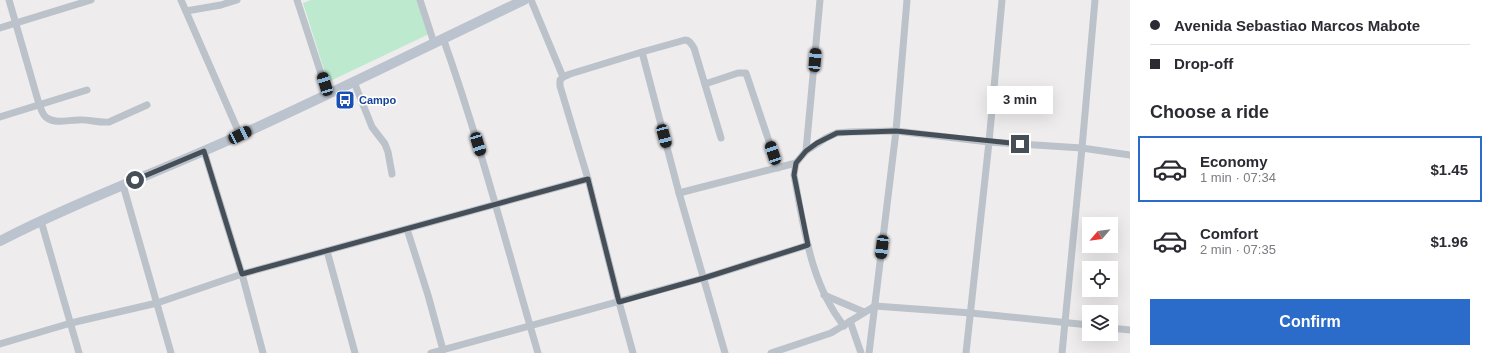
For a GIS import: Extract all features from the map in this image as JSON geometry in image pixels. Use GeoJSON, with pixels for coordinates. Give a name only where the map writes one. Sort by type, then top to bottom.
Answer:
{"type":"FeatureCollection","features":[{"type":"Feature","properties":{"kind":"main road"},"geometry":{"type":"LineString","coordinates":[[0,241],[41,221],[204,151],[328,95],[524,0]]}},
{"type":"Feature","properties":{"kind":"street"},"geometry":{"type":"LineString","coordinates":[[9,0],[44,116],[47,118],[66,121],[77,120],[102,123],[115,120],[147,105]]}},
{"type":"Feature","properties":{"kind":"street"},"geometry":{"type":"LineString","coordinates":[[0,28],[91,0]]}},
{"type":"Feature","properties":{"kind":"street"},"geometry":{"type":"LineString","coordinates":[[182,0],[240,135]]}},
{"type":"Feature","properties":{"kind":"street"},"geometry":{"type":"LineString","coordinates":[[186,11],[221,5],[237,0]]}},
{"type":"Feature","properties":{"kind":"street"},"geometry":{"type":"LineString","coordinates":[[297,0],[328,95]]}},
{"type":"Feature","properties":{"kind":"street"},"geometry":{"type":"LineString","coordinates":[[420,0],[434,43]]}},
{"type":"Feature","properties":{"kind":"street"},"geometry":{"type":"LineString","coordinates":[[531,0],[563,76]]}},
{"type":"Feature","properties":{"kind":"street"},"geometry":{"type":"LineString","coordinates":[[806,151],[820,0]]}},
{"type":"Feature","properties":{"kind":"street"},"geometry":{"type":"LineString","coordinates":[[868,353],[896,131],[907,0]]}},
{"type":"Feature","properties":{"kind":"street"},"geometry":{"type":"LineString","coordinates":[[966,353],[989,142],[1002,0]]}},
{"type":"Feature","properties":{"kind":"street"},"geometry":{"type":"LineString","coordinates":[[1062,353],[1095,0]]}},
{"type":"Feature","properties":{"kind":"street"},"geometry":{"type":"LineString","coordinates":[[443,38],[459,83],[496,204],[538,353]]}},
{"type":"Feature","properties":{"kind":"street"},"geometry":{"type":"LineString","coordinates":[[633,353],[588,179],[560,86],[560,80],[563,76],[688,40],[694,48],[721,138]]}},
{"type":"Feature","properties":{"kind":"street"},"geometry":{"type":"LineString","coordinates":[[642,52],[679,193],[725,353]]}},
{"type":"Feature","properties":{"kind":"street"},"geometry":{"type":"LineString","coordinates":[[705,84],[738,73],[746,73],[778,168]]}},
{"type":"Feature","properties":{"kind":"street"},"geometry":{"type":"LineString","coordinates":[[354,82],[372,127],[385,144],[392,174]]}},
{"type":"Feature","properties":{"kind":"street"},"geometry":{"type":"LineString","coordinates":[[0,117],[87,90]]}},
{"type":"Feature","properties":{"kind":"street"},"geometry":{"type":"LineString","coordinates":[[861,353],[847,324],[834,313],[824,294],[808,245],[794,175],[796,163],[806,151],[821,140],[837,133],[896,131],[989,142],[1082,148],[1130,155]]}},
{"type":"Feature","properties":{"kind":"street"},"geometry":{"type":"LineString","coordinates":[[204,151],[242,274],[263,353]]}},
{"type":"Feature","properties":{"kind":"street"},"geometry":{"type":"LineString","coordinates":[[679,193],[796,163]]}},
{"type":"Feature","properties":{"kind":"street"},"geometry":{"type":"LineString","coordinates":[[0,344],[71,324],[157,303],[242,274],[588,179]]}},
{"type":"Feature","properties":{"kind":"street"},"geometry":{"type":"LineString","coordinates":[[123,185],[171,353]]}},
{"type":"Feature","properties":{"kind":"street"},"geometry":{"type":"LineString","coordinates":[[41,221],[79,353]]}},
{"type":"Feature","properties":{"kind":"street"},"geometry":{"type":"LineString","coordinates":[[407,229],[443,350]]}},
{"type":"Feature","properties":{"kind":"street"},"geometry":{"type":"LineString","coordinates":[[432,353],[704,278],[808,245]]}},
{"type":"Feature","properties":{"kind":"street"},"geometry":{"type":"LineString","coordinates":[[327,251],[355,353]]}},
{"type":"Feature","properties":{"kind":"street"},"geometry":{"type":"LineString","coordinates":[[824,294],[864,312]]}},
{"type":"Feature","properties":{"kind":"street"},"geometry":{"type":"LineString","coordinates":[[771,353],[825,336],[875,306],[971,313],[1082,324]]}},
{"type":"Feature","properties":{"kind":"street"},"geometry":{"type":"LineString","coordinates":[[1118,329],[1130,330]]}},
{"type":"Feature","properties":{"kind":"green space"},"geometry":{"type":"Polygon","coordinates":[[[311,0],[419,0],[429,34],[328,82],[303,3],[311,0]]]}},
{"type":"Feature","properties":{"kind":"place","name":"Campo"},"geometry":{"type":"Point","coordinates":[345,100]}},
{"type":"Feature","properties":{"kind":"route"},"geometry":{"type":"LineString","coordinates":[[135,180],[204,151],[242,274],[588,179],[619,302],[704,278],[808,245],[794,175],[796,163],[806,151],[817,143],[837,133],[896,131],[989,142],[1020,144]]}}]}
